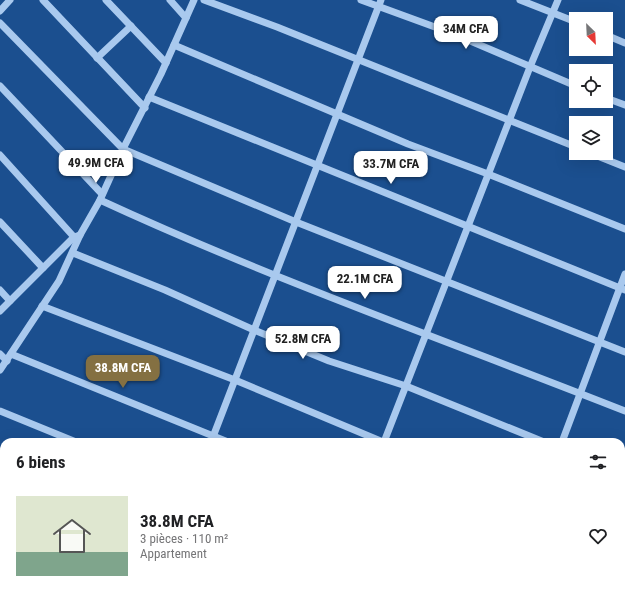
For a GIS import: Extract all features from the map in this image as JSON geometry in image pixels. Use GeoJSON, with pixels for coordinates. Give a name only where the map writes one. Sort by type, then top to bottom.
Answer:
{"type":"FeatureCollection","features":[{"type":"Feature","properties":{"kind":"street"},"geometry":{"type":"LineString","coordinates":[[0,11],[10,0]]}},
{"type":"Feature","properties":{"kind":"street"},"geometry":{"type":"LineString","coordinates":[[42,0],[145,108]]}},
{"type":"Feature","properties":{"kind":"street"},"geometry":{"type":"LineString","coordinates":[[106,0],[166,63]]}},
{"type":"Feature","properties":{"kind":"street"},"geometry":{"type":"LineString","coordinates":[[170,0],[186,18]]}},
{"type":"Feature","properties":{"kind":"street"},"geometry":{"type":"LineString","coordinates":[[0,311],[77,236],[101,197],[123,149],[145,108],[194,0]]}},
{"type":"Feature","properties":{"kind":"street"},"geometry":{"type":"LineString","coordinates":[[204,0],[277,27],[569,145]]}},
{"type":"Feature","properties":{"kind":"street"},"geometry":{"type":"LineString","coordinates":[[361,0],[454,34],[569,83]]}},
{"type":"Feature","properties":{"kind":"street"},"geometry":{"type":"LineString","coordinates":[[212,438],[378,7],[382,0]]}},
{"type":"Feature","properties":{"kind":"street"},"geometry":{"type":"LineString","coordinates":[[520,0],[569,19]]}},
{"type":"Feature","properties":{"kind":"street"},"geometry":{"type":"LineString","coordinates":[[386,438],[448,281],[530,67],[558,0]]}},
{"type":"Feature","properties":{"kind":"street"},"geometry":{"type":"LineString","coordinates":[[0,23],[123,149],[296,222],[625,352]]}},
{"type":"Feature","properties":{"kind":"street"},"geometry":{"type":"LineString","coordinates":[[97,58],[131,26]]}},
{"type":"Feature","properties":{"kind":"street"},"geometry":{"type":"LineString","coordinates":[[613,38],[625,43]]}},
{"type":"Feature","properties":{"kind":"street"},"geometry":{"type":"LineString","coordinates":[[174,45],[338,113],[408,144],[488,174],[625,230]]}},
{"type":"Feature","properties":{"kind":"street"},"geometry":{"type":"LineString","coordinates":[[0,86],[101,197],[202,245],[275,275],[426,335],[625,411]]}},
{"type":"Feature","properties":{"kind":"street"},"geometry":{"type":"LineString","coordinates":[[150,97],[622,289]]}},
{"type":"Feature","properties":{"kind":"street"},"geometry":{"type":"LineString","coordinates":[[613,101],[625,105]]}},
{"type":"Feature","properties":{"kind":"street"},"geometry":{"type":"LineString","coordinates":[[0,155],[77,236]]}},
{"type":"Feature","properties":{"kind":"street"},"geometry":{"type":"LineString","coordinates":[[608,160],[625,167]]}},
{"type":"Feature","properties":{"kind":"street"},"geometry":{"type":"LineString","coordinates":[[0,222],[43,268]]}},
{"type":"Feature","properties":{"kind":"street"},"geometry":{"type":"LineString","coordinates":[[0,370],[59,281],[73,252],[77,236]]}},
{"type":"Feature","properties":{"kind":"street"},"geometry":{"type":"LineString","coordinates":[[73,252],[330,361],[406,386],[534,438]]}},
{"type":"Feature","properties":{"kind":"street"},"geometry":{"type":"LineString","coordinates":[[564,438],[600,341],[622,289],[625,274]]}},
{"type":"Feature","properties":{"kind":"street"},"geometry":{"type":"LineString","coordinates":[[0,290],[10,301]]}},
{"type":"Feature","properties":{"kind":"street"},"geometry":{"type":"LineString","coordinates":[[42,306],[235,380],[374,438]]}},
{"type":"Feature","properties":{"kind":"street"},"geometry":{"type":"LineString","coordinates":[[0,354],[210,438]]}},
{"type":"Feature","properties":{"kind":"street"},"geometry":{"type":"LineString","coordinates":[[0,411],[66,438]]}}]}
